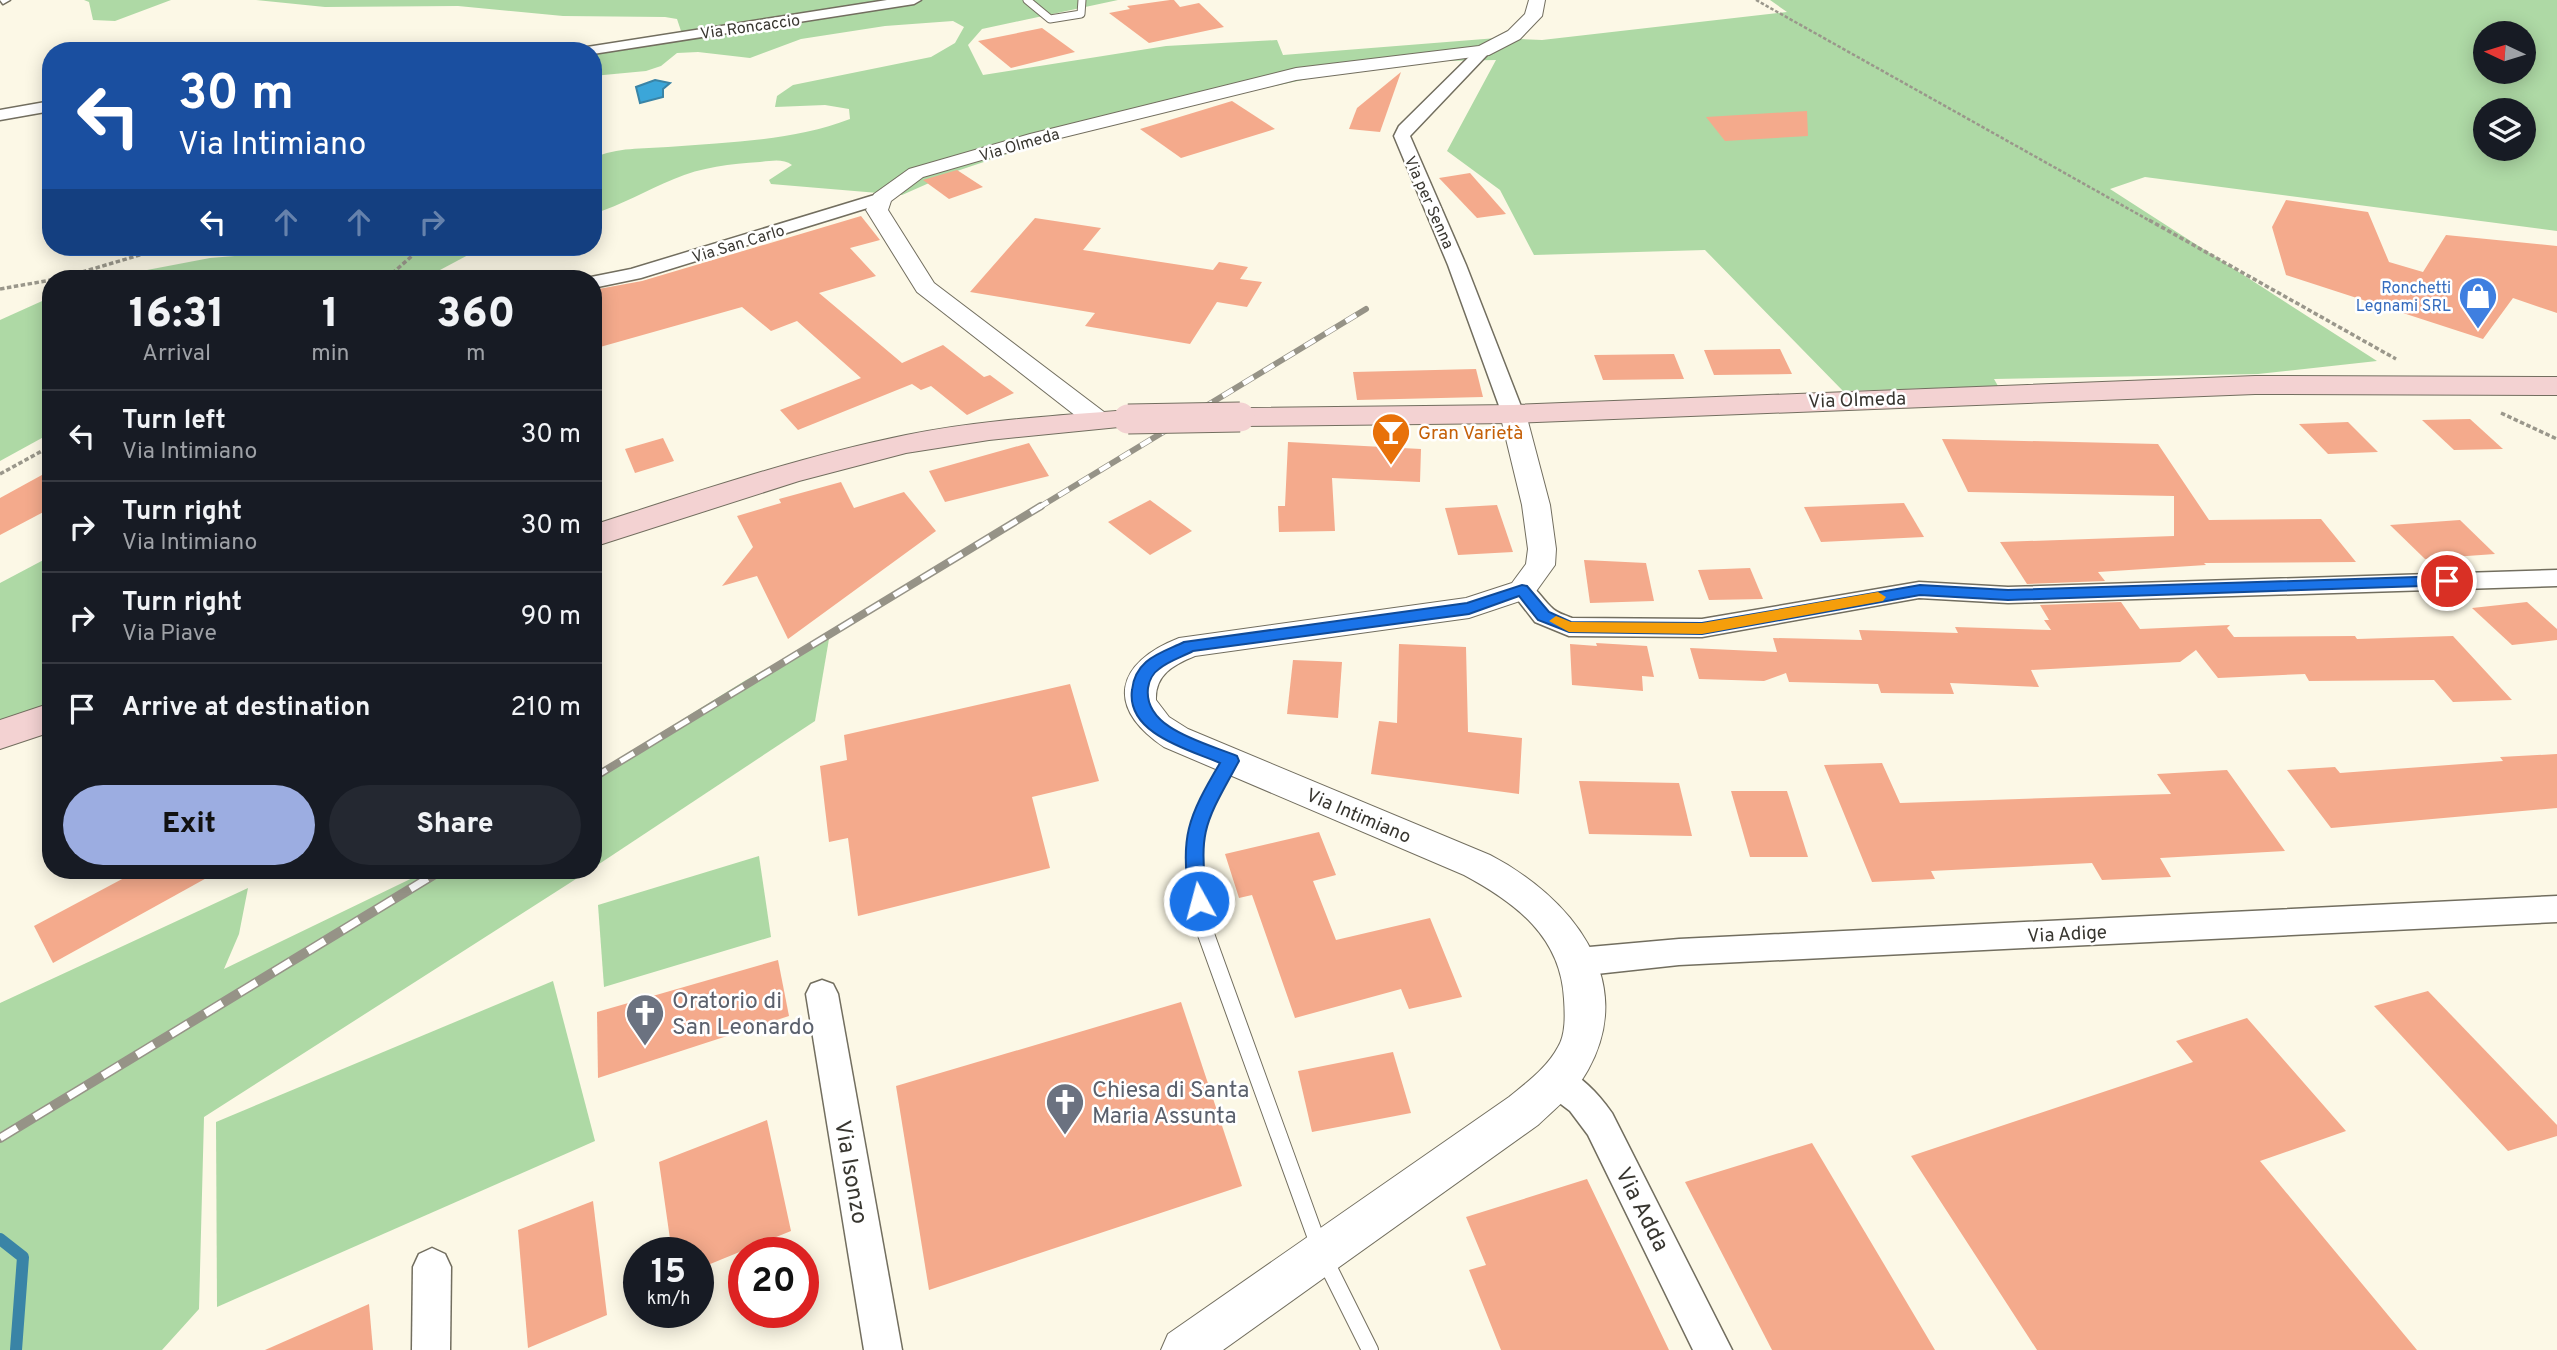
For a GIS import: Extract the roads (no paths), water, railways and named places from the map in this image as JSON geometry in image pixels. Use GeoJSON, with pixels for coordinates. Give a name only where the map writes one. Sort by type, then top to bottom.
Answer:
{"type":"FeatureCollection","features":[{"type":"Feature","properties":{"kind":"main road","name":"Via Olmeda"},"geometry":{"type":"LineString","coordinates":[[1240,417],[1513,414],[2241,385],[2474,383]]}},
{"type":"Feature","properties":{"kind":"main road"},"geometry":{"type":"LineString","coordinates":[[2474,383],[2557,386]]}},
{"type":"Feature","properties":{"kind":"main road"},"geometry":{"type":"LineString","coordinates":[[602,533],[823,463],[907,444],[981,431],[1114,420],[1240,417]]}},
{"type":"Feature","properties":{"kind":"main road"},"geometry":{"type":"LineString","coordinates":[[0,735],[42,721]]}},
{"type":"Feature","properties":{"kind":"street","name":"Via Roncaccio"},"geometry":{"type":"LineString","coordinates":[[602,49],[914,0]]}},
{"type":"Feature","properties":{"kind":"street","name":"Via per Senna"},"geometry":{"type":"LineString","coordinates":[[1513,414],[1457,265],[1402,136],[1405,129],[1483,51],[1514,35],[1533,16],[1537,0]]}},
{"type":"Feature","properties":{"kind":"street","name":"Via Olmeda"},"geometry":{"type":"LineString","coordinates":[[881,198],[916,173],[1037,138],[1256,82],[1342,66],[1483,51]]}},
{"type":"Feature","properties":{"kind":"street"},"geometry":{"type":"LineString","coordinates":[[0,115],[42,108]]}},
{"type":"Feature","properties":{"kind":"street","name":"Via San Carlo"},"geometry":{"type":"LineString","coordinates":[[602,280],[634,274],[881,198]]}},
{"type":"Feature","properties":{"kind":"street"},"geometry":{"type":"LineString","coordinates":[[881,198],[877,210],[925,288],[1114,420]]}},
{"type":"Feature","properties":{"kind":"street"},"geometry":{"type":"LineString","coordinates":[[1513,414],[1536,505],[1542,549],[1540,565],[1522,590],[1544,616],[1569,627],[1702,628],[1920,590],[2008,595],[2557,578]]}},
{"type":"Feature","properties":{"kind":"street","name":"Via Intimiano"},"geometry":{"type":"LineString","coordinates":[[1184,1350],[1500,1128],[1557,1081],[1573,1059],[1580,1041],[1585,998],[1578,962],[1570,944],[1535,900],[1506,879],[1176,738],[1160,729],[1147,716],[1138,700],[1138,690],[1152,666],[1190,646],[1469,608],[1522,590]]}},
{"type":"Feature","properties":{"kind":"street","name":"Via Adige"},"geometry":{"type":"LineString","coordinates":[[1578,962],[1679,952],[2557,909]]}},
{"type":"Feature","properties":{"kind":"street","name":"Via Isonzo"},"geometry":{"type":"LineString","coordinates":[[822,993],[883,1350]]}},
{"type":"Feature","properties":{"kind":"street","name":"Via Adda"},"geometry":{"type":"LineString","coordinates":[[1557,1081],[1582,1100],[1600,1124],[1713,1350]]}},
{"type":"Feature","properties":{"kind":"street"},"geometry":{"type":"LineString","coordinates":[[431,1350],[432,1267]]}},
{"type":"Feature","properties":{"kind":"lane"},"geometry":{"type":"LineString","coordinates":[[1027,0],[1050,19],[1081,14],[1082,0]]}},
{"type":"Feature","properties":{"kind":"lane"},"geometry":{"type":"LineString","coordinates":[[1231,761],[1203,807],[1195,832],[1195,876],[1203,926],[1321,1252],[1370,1350]]}},
{"type":"Feature","properties":{"kind":"water"},"geometry":{"type":"Polygon","coordinates":[[[655,80],[670,83],[663,89],[663,97],[640,103],[636,87],[655,80]]]}},
{"type":"Feature","properties":{"kind":"waterway"},"geometry":{"type":"LineString","coordinates":[[0,1239],[23,1257],[16,1350]]}},
{"type":"Feature","properties":{"kind":"railway"},"geometry":{"type":"LineString","coordinates":[[1038,508],[1366,309]]}},
{"type":"Feature","properties":{"kind":"railway"},"geometry":{"type":"LineString","coordinates":[[602,773],[1041,506]]}},
{"type":"Feature","properties":{"kind":"railway"},"geometry":{"type":"LineString","coordinates":[[0,1138],[427,879]]}},
{"type":"Feature","properties":{"kind":"place","name":"Ronchetti Legnami SRL"},"geometry":{"type":"Point","coordinates":[2478,330]}},
{"type":"Feature","properties":{"kind":"place","name":"Gran Varietà"},"geometry":{"type":"Point","coordinates":[1391,466]}},
{"type":"Feature","properties":{"kind":"place","name":"Oratorio di San Leonardo"},"geometry":{"type":"Point","coordinates":[645,1047]}},
{"type":"Feature","properties":{"kind":"place","name":"Chiesa di Santa Maria Assunta"},"geometry":{"type":"Point","coordinates":[1065,1136]}}]}
